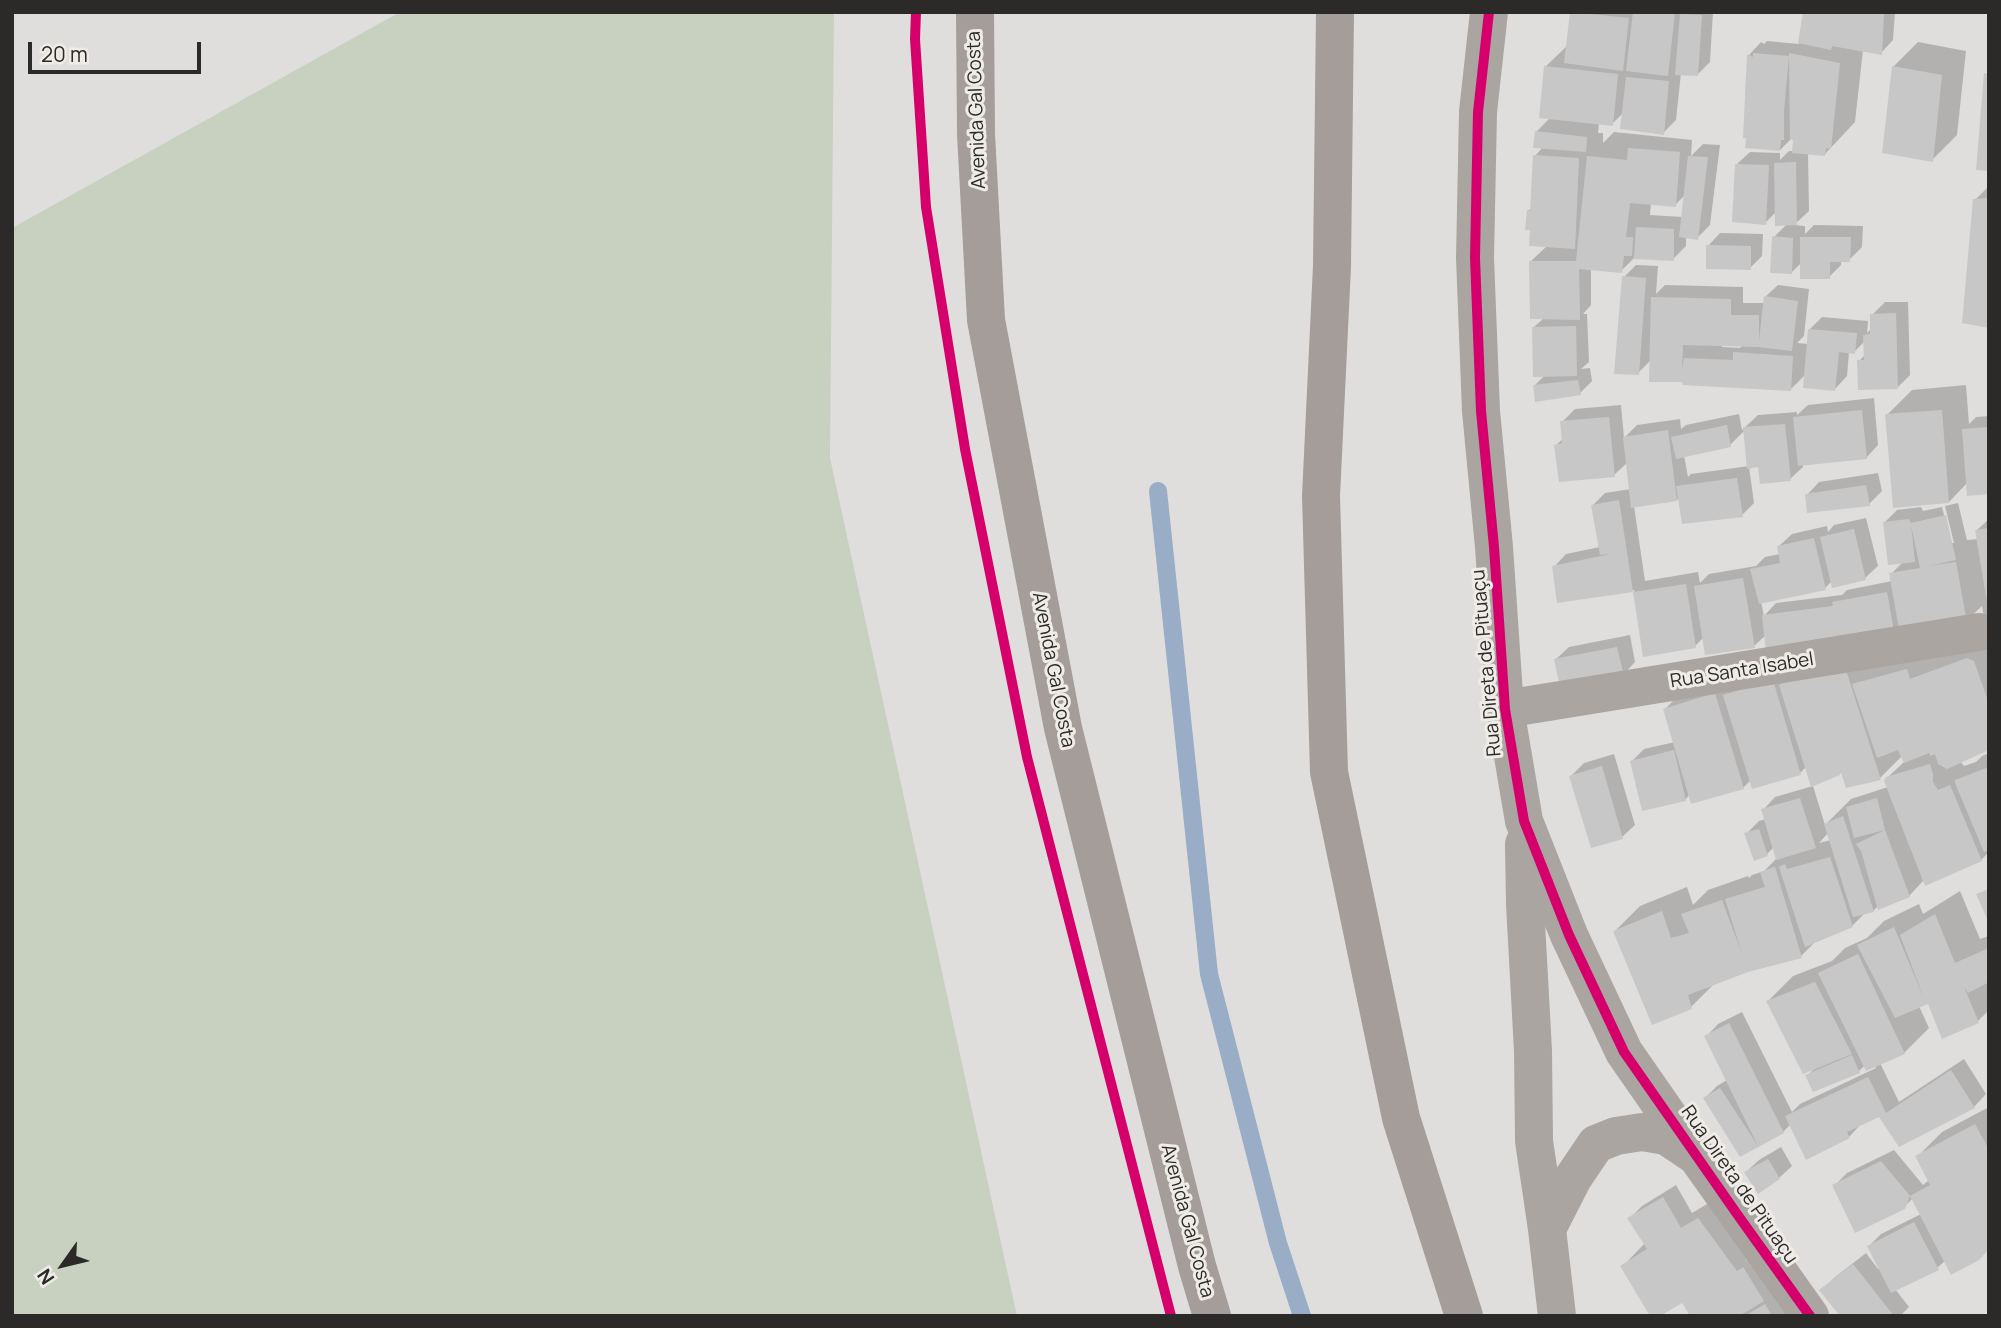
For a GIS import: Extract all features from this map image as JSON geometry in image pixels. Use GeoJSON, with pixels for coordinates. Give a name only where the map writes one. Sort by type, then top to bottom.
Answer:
{"type":"FeatureCollection","features":[{"type":"Feature","properties":{"kind":"main road","name":"Avenida Gal Costa"},"geometry":{"type":"LineString","coordinates":[[975,12],[976,134],[986,320],[1063,728],[1197,1266],[1212,1316]]}},
{"type":"Feature","properties":{"kind":"main road"},"geometry":{"type":"LineString","coordinates":[[1335,12],[1332,266],[1321,496],[1329,772],[1401,1118],[1465,1316]]}},
{"type":"Feature","properties":{"kind":"street","name":"Rua Direta de Pituaçu"},"geometry":{"type":"LineString","coordinates":[[1489,12],[1478,112],[1475,257],[1481,411],[1505,709],[1524,821],[1569,935],[1624,1052],[1810,1316]]}},
{"type":"Feature","properties":{"kind":"street","name":"Rua Santa Isabel"},"geometry":{"type":"LineString","coordinates":[[1505,709],[1979,632]]}},
{"type":"Feature","properties":{"kind":"street"},"geometry":{"type":"LineString","coordinates":[[1524,821],[1534,1142],[1557,1316]]}},
{"type":"Feature","properties":{"kind":"street"},"geometry":{"type":"LineString","coordinates":[[1547,1229],[1573,1178],[1596,1144],[1616,1136],[1642,1132],[1666,1136],[1697,1157]]}},
{"type":"Feature","properties":{"kind":"green space"},"geometry":{"type":"Polygon","coordinates":[[[400,12],[834,12],[830,458],[1017,1316],[12,1316],[12,228],[400,12]]]}},
{"type":"Feature","properties":{"kind":"building"},"geometry":{"type":"Polygon","coordinates":[[[1570,12],[1629,18],[1623,71],[1564,63],[1570,12]]]}},
{"type":"Feature","properties":{"kind":"building"},"geometry":{"type":"Polygon","coordinates":[[[1633,12],[1675,12],[1668,76],[1626,71],[1633,12]]]}},
{"type":"Feature","properties":{"kind":"building"},"geometry":{"type":"Polygon","coordinates":[[[1803,12],[1884,12],[1882,55],[1832,46],[1831,50],[1798,43],[1803,12]]]}},
{"type":"Feature","properties":{"kind":"building"},"geometry":{"type":"Polygon","coordinates":[[[1680,14],[1702,15],[1698,76],[1675,75],[1680,14]]]}},
{"type":"Feature","properties":{"kind":"building"},"geometry":{"type":"Polygon","coordinates":[[[1753,53],[1789,56],[1784,140],[1781,140],[1780,151],[1745,148],[1746,138],[1743,138],[1747,54],[1753,57],[1753,53]]]}},
{"type":"Feature","properties":{"kind":"building"},"geometry":{"type":"Polygon","coordinates":[[[1789,53],[1840,63],[1831,149],[1826,148],[1825,156],[1792,153],[1789,53]]]}},
{"type":"Feature","properties":{"kind":"building"},"geometry":{"type":"Polygon","coordinates":[[[1544,66],[1618,74],[1613,126],[1539,118],[1544,66]]]}},
{"type":"Feature","properties":{"kind":"building"},"geometry":{"type":"Polygon","coordinates":[[[1892,66],[1942,75],[1933,162],[1882,153],[1892,66]]]}},
{"type":"Feature","properties":{"kind":"building"},"geometry":{"type":"Polygon","coordinates":[[[1984,73],[1989,74],[1989,171],[1976,170],[1984,73]]]}},
{"type":"Feature","properties":{"kind":"building"},"geometry":{"type":"Polygon","coordinates":[[[1626,77],[1669,81],[1664,135],[1620,129],[1626,77]]]}},
{"type":"Feature","properties":{"kind":"building"},"geometry":{"type":"Polygon","coordinates":[[[1535,131],[1587,137],[1586,152],[1533,148],[1535,131]]]}},
{"type":"Feature","properties":{"kind":"building"},"geometry":{"type":"Polygon","coordinates":[[[1628,148],[1680,152],[1676,207],[1630,203],[1626,237],[1633,237],[1632,256],[1624,256],[1622,273],[1579,269],[1580,320],[1530,319],[1529,261],[1576,261],[1587,156],[1627,160],[1628,148]]]}},
{"type":"Feature","properties":{"kind":"building"},"geometry":{"type":"Polygon","coordinates":[[[1533,155],[1579,158],[1575,249],[1529,246],[1530,230],[1525,230],[1527,210],[1530,211],[1533,155]]]}},
{"type":"Feature","properties":{"kind":"building"},"geometry":{"type":"Polygon","coordinates":[[[1688,156],[1708,157],[1698,240],[1679,237],[1688,156]]]}},
{"type":"Feature","properties":{"kind":"building"},"geometry":{"type":"Polygon","coordinates":[[[1796,162],[1797,225],[1775,226],[1774,163],[1796,162]]]}},
{"type":"Feature","properties":{"kind":"building"},"geometry":{"type":"Polygon","coordinates":[[[1735,164],[1769,165],[1766,225],[1732,222],[1735,164]]]}},
{"type":"Feature","properties":{"kind":"building"},"geometry":{"type":"Polygon","coordinates":[[[1989,198],[1989,328],[1962,323],[1973,199],[1989,198]]]}},
{"type":"Feature","properties":{"kind":"building"},"geometry":{"type":"Polygon","coordinates":[[[1636,227],[1674,229],[1674,261],[1634,259],[1636,227]]]}},
{"type":"Feature","properties":{"kind":"building"},"geometry":{"type":"Polygon","coordinates":[[[1772,236],[1793,238],[1792,274],[1770,273],[1772,236]]]}},
{"type":"Feature","properties":{"kind":"building"},"geometry":{"type":"Polygon","coordinates":[[[1800,237],[1851,237],[1850,262],[1830,262],[1830,279],[1800,279],[1800,237]]]}},
{"type":"Feature","properties":{"kind":"building"},"geometry":{"type":"Polygon","coordinates":[[[1706,245],[1751,246],[1751,270],[1706,269],[1706,245]]]}},
{"type":"Feature","properties":{"kind":"building"},"geometry":{"type":"Polygon","coordinates":[[[1622,276],[1646,278],[1639,375],[1614,374],[1622,276]]]}},
{"type":"Feature","properties":{"kind":"building"},"geometry":{"type":"Polygon","coordinates":[[[1764,296],[1798,301],[1792,351],[1758,347],[1683,345],[1682,369],[1684,358],[1733,360],[1733,352],[1793,356],[1791,391],[1649,382],[1651,297],[1731,299],[1731,315],[1759,315],[1759,341],[1764,296]]]}},
{"type":"Feature","properties":{"kind":"building"},"geometry":{"type":"Polygon","coordinates":[[[1896,313],[1898,389],[1858,390],[1857,360],[1864,360],[1863,335],[1870,334],[1870,314],[1896,313]]]}},
{"type":"Feature","properties":{"kind":"building"},"geometry":{"type":"Polygon","coordinates":[[[1576,326],[1577,376],[1533,377],[1532,327],[1576,326]]]}},
{"type":"Feature","properties":{"kind":"building"},"geometry":{"type":"Polygon","coordinates":[[[1808,329],[1857,333],[1855,354],[1839,352],[1835,391],[1803,388],[1808,329]]]}},
{"type":"Feature","properties":{"kind":"building"},"geometry":{"type":"Polygon","coordinates":[[[1578,380],[1581,395],[1535,402],[1533,385],[1578,380]]]}},
{"type":"Feature","properties":{"kind":"building"},"geometry":{"type":"Polygon","coordinates":[[[1862,410],[1867,459],[1798,466],[1793,417],[1862,410]]]}},
{"type":"Feature","properties":{"kind":"building"},"geometry":{"type":"Polygon","coordinates":[[[1942,410],[1949,503],[1893,508],[1885,414],[1942,410]]]}},
{"type":"Feature","properties":{"kind":"building"},"geometry":{"type":"Polygon","coordinates":[[[1609,417],[1615,477],[1559,482],[1554,445],[1562,443],[1560,421],[1609,417]]]}},
{"type":"Feature","properties":{"kind":"building"},"geometry":{"type":"Polygon","coordinates":[[[1785,424],[1791,481],[1760,484],[1758,467],[1747,469],[1743,427],[1785,424]]]}},
{"type":"Feature","properties":{"kind":"building"},"geometry":{"type":"Polygon","coordinates":[[[1727,425],[1731,447],[1676,459],[1671,437],[1727,425]]]}},
{"type":"Feature","properties":{"kind":"building"},"geometry":{"type":"Polygon","coordinates":[[[1989,427],[1989,494],[1967,496],[1962,429],[1989,427]]]}},
{"type":"Feature","properties":{"kind":"building"},"geometry":{"type":"Polygon","coordinates":[[[1668,430],[1677,501],[1631,508],[1623,437],[1668,430]]]}},
{"type":"Feature","properties":{"kind":"building"},"geometry":{"type":"Polygon","coordinates":[[[1737,478],[1743,517],[1682,524],[1676,486],[1737,478]]]}},
{"type":"Feature","properties":{"kind":"building"},"geometry":{"type":"Polygon","coordinates":[[[1866,485],[1870,506],[1807,513],[1805,494],[1866,485]]]}},
{"type":"Feature","properties":{"kind":"building"},"geometry":{"type":"Polygon","coordinates":[[[1619,500],[1633,592],[1557,603],[1552,566],[1611,554],[1600,555],[1591,505],[1619,500]]]}},
{"type":"Feature","properties":{"kind":"building"},"geometry":{"type":"Polygon","coordinates":[[[1946,515],[1956,560],[1928,566],[1956,562],[1967,623],[1900,634],[1889,573],[1920,568],[1911,525],[1915,562],[1888,565],[1883,522],[1909,519],[1911,523],[1946,515]]]}},
{"type":"Feature","properties":{"kind":"building"},"geometry":{"type":"Polygon","coordinates":[[[1989,528],[1989,602],[1987,602],[1975,530],[1989,528]]]}},
{"type":"Feature","properties":{"kind":"building"},"geometry":{"type":"Polygon","coordinates":[[[1854,529],[1866,580],[1832,588],[1820,537],[1854,529]]]}},
{"type":"Feature","properties":{"kind":"building"},"geometry":{"type":"Polygon","coordinates":[[[1814,538],[1826,590],[1759,604],[1750,569],[1780,563],[1777,546],[1814,538]]]}},
{"type":"Feature","properties":{"kind":"building"},"geometry":{"type":"Polygon","coordinates":[[[1743,578],[1755,648],[1705,655],[1694,586],[1743,578]]]}},
{"type":"Feature","properties":{"kind":"building"},"geometry":{"type":"Polygon","coordinates":[[[1686,584],[1696,648],[1643,657],[1633,592],[1686,584]]]}},
{"type":"Feature","properties":{"kind":"building"},"geometry":{"type":"Polygon","coordinates":[[[1887,592],[1896,643],[1841,653],[1838,632],[1839,644],[1766,653],[1762,615],[1833,606],[1832,602],[1887,592]]]}},
{"type":"Feature","properties":{"kind":"building"},"geometry":{"type":"Polygon","coordinates":[[[1617,647],[1624,676],[1560,688],[1554,659],[1617,647]]]}},
{"type":"Feature","properties":{"kind":"building"},"geometry":{"type":"Polygon","coordinates":[[[1967,658],[1974,661],[1989,704],[1989,750],[1947,769],[1938,764],[1935,754],[1931,756],[1929,753],[1904,763],[1898,750],[1877,758],[1852,684],[1907,669],[1910,679],[1967,658]]]}},
{"type":"Feature","properties":{"kind":"building"},"geometry":{"type":"Polygon","coordinates":[[[1846,670],[1881,780],[1846,788],[1840,770],[1840,775],[1811,787],[1779,685],[1809,672],[1846,670]]]}},
{"type":"Feature","properties":{"kind":"building"},"geometry":{"type":"Polygon","coordinates":[[[1773,680],[1801,775],[1752,789],[1723,695],[1773,680]]]}},
{"type":"Feature","properties":{"kind":"building"},"geometry":{"type":"Polygon","coordinates":[[[1715,693],[1744,789],[1691,804],[1663,709],[1715,693]]]}},
{"type":"Feature","properties":{"kind":"building"},"geometry":{"type":"Polygon","coordinates":[[[1674,750],[1686,801],[1642,811],[1630,761],[1674,750]]]}},
{"type":"Feature","properties":{"kind":"building"},"geometry":{"type":"Polygon","coordinates":[[[1930,764],[1933,782],[1938,790],[1950,785],[1982,861],[1925,886],[1884,781],[1886,777],[1930,764]]]}},
{"type":"Feature","properties":{"kind":"building"},"geometry":{"type":"Polygon","coordinates":[[[1602,766],[1623,839],[1591,848],[1569,776],[1602,766]]]}},
{"type":"Feature","properties":{"kind":"building"},"geometry":{"type":"Polygon","coordinates":[[[1989,767],[1989,850],[1984,852],[1955,780],[1989,767]]]}},
{"type":"Feature","properties":{"kind":"building"},"geometry":{"type":"Polygon","coordinates":[[[1800,798],[1816,848],[1776,860],[1761,809],[1800,798]]]}},
{"type":"Feature","properties":{"kind":"building"},"geometry":{"type":"Polygon","coordinates":[[[1877,798],[1885,830],[1854,838],[1846,807],[1877,798]]]}},
{"type":"Feature","properties":{"kind":"building"},"geometry":{"type":"Polygon","coordinates":[[[1843,816],[1874,912],[1853,917],[1824,824],[1843,816]]]}},
{"type":"Feature","properties":{"kind":"building"},"geometry":{"type":"Polygon","coordinates":[[[1759,829],[1768,856],[1754,861],[1744,833],[1759,829]]]}},
{"type":"Feature","properties":{"kind":"building"},"geometry":{"type":"Polygon","coordinates":[[[1885,830],[1910,897],[1878,910],[1861,851],[1856,844],[1885,830]]]}},
{"type":"Feature","properties":{"kind":"building"},"geometry":{"type":"Polygon","coordinates":[[[1830,857],[1853,927],[1805,947],[1779,867],[1785,864],[1787,869],[1830,857]]]}},
{"type":"Feature","properties":{"kind":"building"},"geometry":{"type":"Polygon","coordinates":[[[1775,867],[1802,958],[1748,972],[1688,995],[1692,1009],[1652,1025],[1613,931],[1662,911],[1671,938],[1689,933],[1681,914],[1722,900],[1742,954],[1725,899],[1765,887],[1760,872],[1775,867]]]}},
{"type":"Feature","properties":{"kind":"building"},"geometry":{"type":"Polygon","coordinates":[[[1989,889],[1989,923],[1976,894],[1989,889]]]}},
{"type":"Feature","properties":{"kind":"building"},"geometry":{"type":"Polygon","coordinates":[[[1935,914],[1955,963],[1989,948],[1989,982],[1968,993],[1964,987],[1979,1023],[1942,1039],[1928,1004],[1895,1018],[1857,945],[1894,927],[1925,1001],[1900,935],[1935,914]]]}},
{"type":"Feature","properties":{"kind":"building"},"geometry":{"type":"Polygon","coordinates":[[[1858,954],[1905,1054],[1866,1071],[1818,973],[1858,954]]]}},
{"type":"Feature","properties":{"kind":"building"},"geometry":{"type":"Polygon","coordinates":[[[1815,982],[1852,1054],[1803,1074],[1766,1001],[1815,982]]]}},
{"type":"Feature","properties":{"kind":"building"},"geometry":{"type":"Polygon","coordinates":[[[1729,1023],[1784,1133],[1740,1157],[1703,1098],[1720,1088],[1758,1146],[1704,1036],[1729,1023]]]}},
{"type":"Feature","properties":{"kind":"building"},"geometry":{"type":"Polygon","coordinates":[[[1852,1055],[1860,1073],[1813,1092],[1805,1075],[1852,1055]]]}},
{"type":"Feature","properties":{"kind":"building"},"geometry":{"type":"Polygon","coordinates":[[[1951,1070],[1975,1108],[1899,1147],[1879,1117],[1847,1132],[1850,1138],[1806,1160],[1785,1116],[1868,1077],[1886,1113],[1951,1070]]]}},
{"type":"Feature","properties":{"kind":"building"},"geometry":{"type":"Polygon","coordinates":[[[1975,1124],[1989,1150],[1989,1249],[1979,1260],[1951,1275],[1910,1196],[1930,1185],[1915,1156],[1975,1124]]]}},
{"type":"Feature","properties":{"kind":"building"},"geometry":{"type":"Polygon","coordinates":[[[1768,1159],[1780,1179],[1758,1194],[1744,1172],[1768,1159]]]}},
{"type":"Feature","properties":{"kind":"building"},"geometry":{"type":"Polygon","coordinates":[[[1881,1161],[1910,1196],[1905,1209],[1855,1233],[1832,1185],[1881,1161]]]}},
{"type":"Feature","properties":{"kind":"building"},"geometry":{"type":"Polygon","coordinates":[[[1663,1197],[1681,1228],[1698,1218],[1737,1271],[1743,1267],[1764,1301],[1739,1316],[1690,1316],[1682,1303],[1660,1316],[1650,1316],[1620,1266],[1647,1249],[1627,1218],[1663,1197]]]}},
{"type":"Feature","properties":{"kind":"building"},"geometry":{"type":"Polygon","coordinates":[[[1914,1222],[1939,1270],[1891,1293],[1867,1246],[1914,1222]]]}},
{"type":"Feature","properties":{"kind":"building"},"geometry":{"type":"Polygon","coordinates":[[[1853,1264],[1894,1316],[1840,1316],[1819,1290],[1853,1264]]]}},
{"type":"Feature","properties":{"kind":"building"},"geometry":{"type":"Polygon","coordinates":[[[1765,1304],[1772,1316],[1745,1316],[1765,1304]]]}},
{"type":"Feature","properties":{"kind":"waterway"},"geometry":{"type":"LineString","coordinates":[[1158,491],[1209,974],[1278,1243],[1302,1316]]}},
{"type":"Feature","properties":{"kind":"cycle path"},"geometry":{"type":"LineString","coordinates":[[916,12],[915,39],[926,207],[965,449],[1027,757],[1171,1316]]}},
{"type":"Feature","properties":{"kind":"cycle path"},"geometry":{"type":"LineString","coordinates":[[1489,12],[1478,112],[1475,258],[1481,411],[1505,709],[1524,821],[1569,935],[1624,1052],[1810,1316]]}}]}
